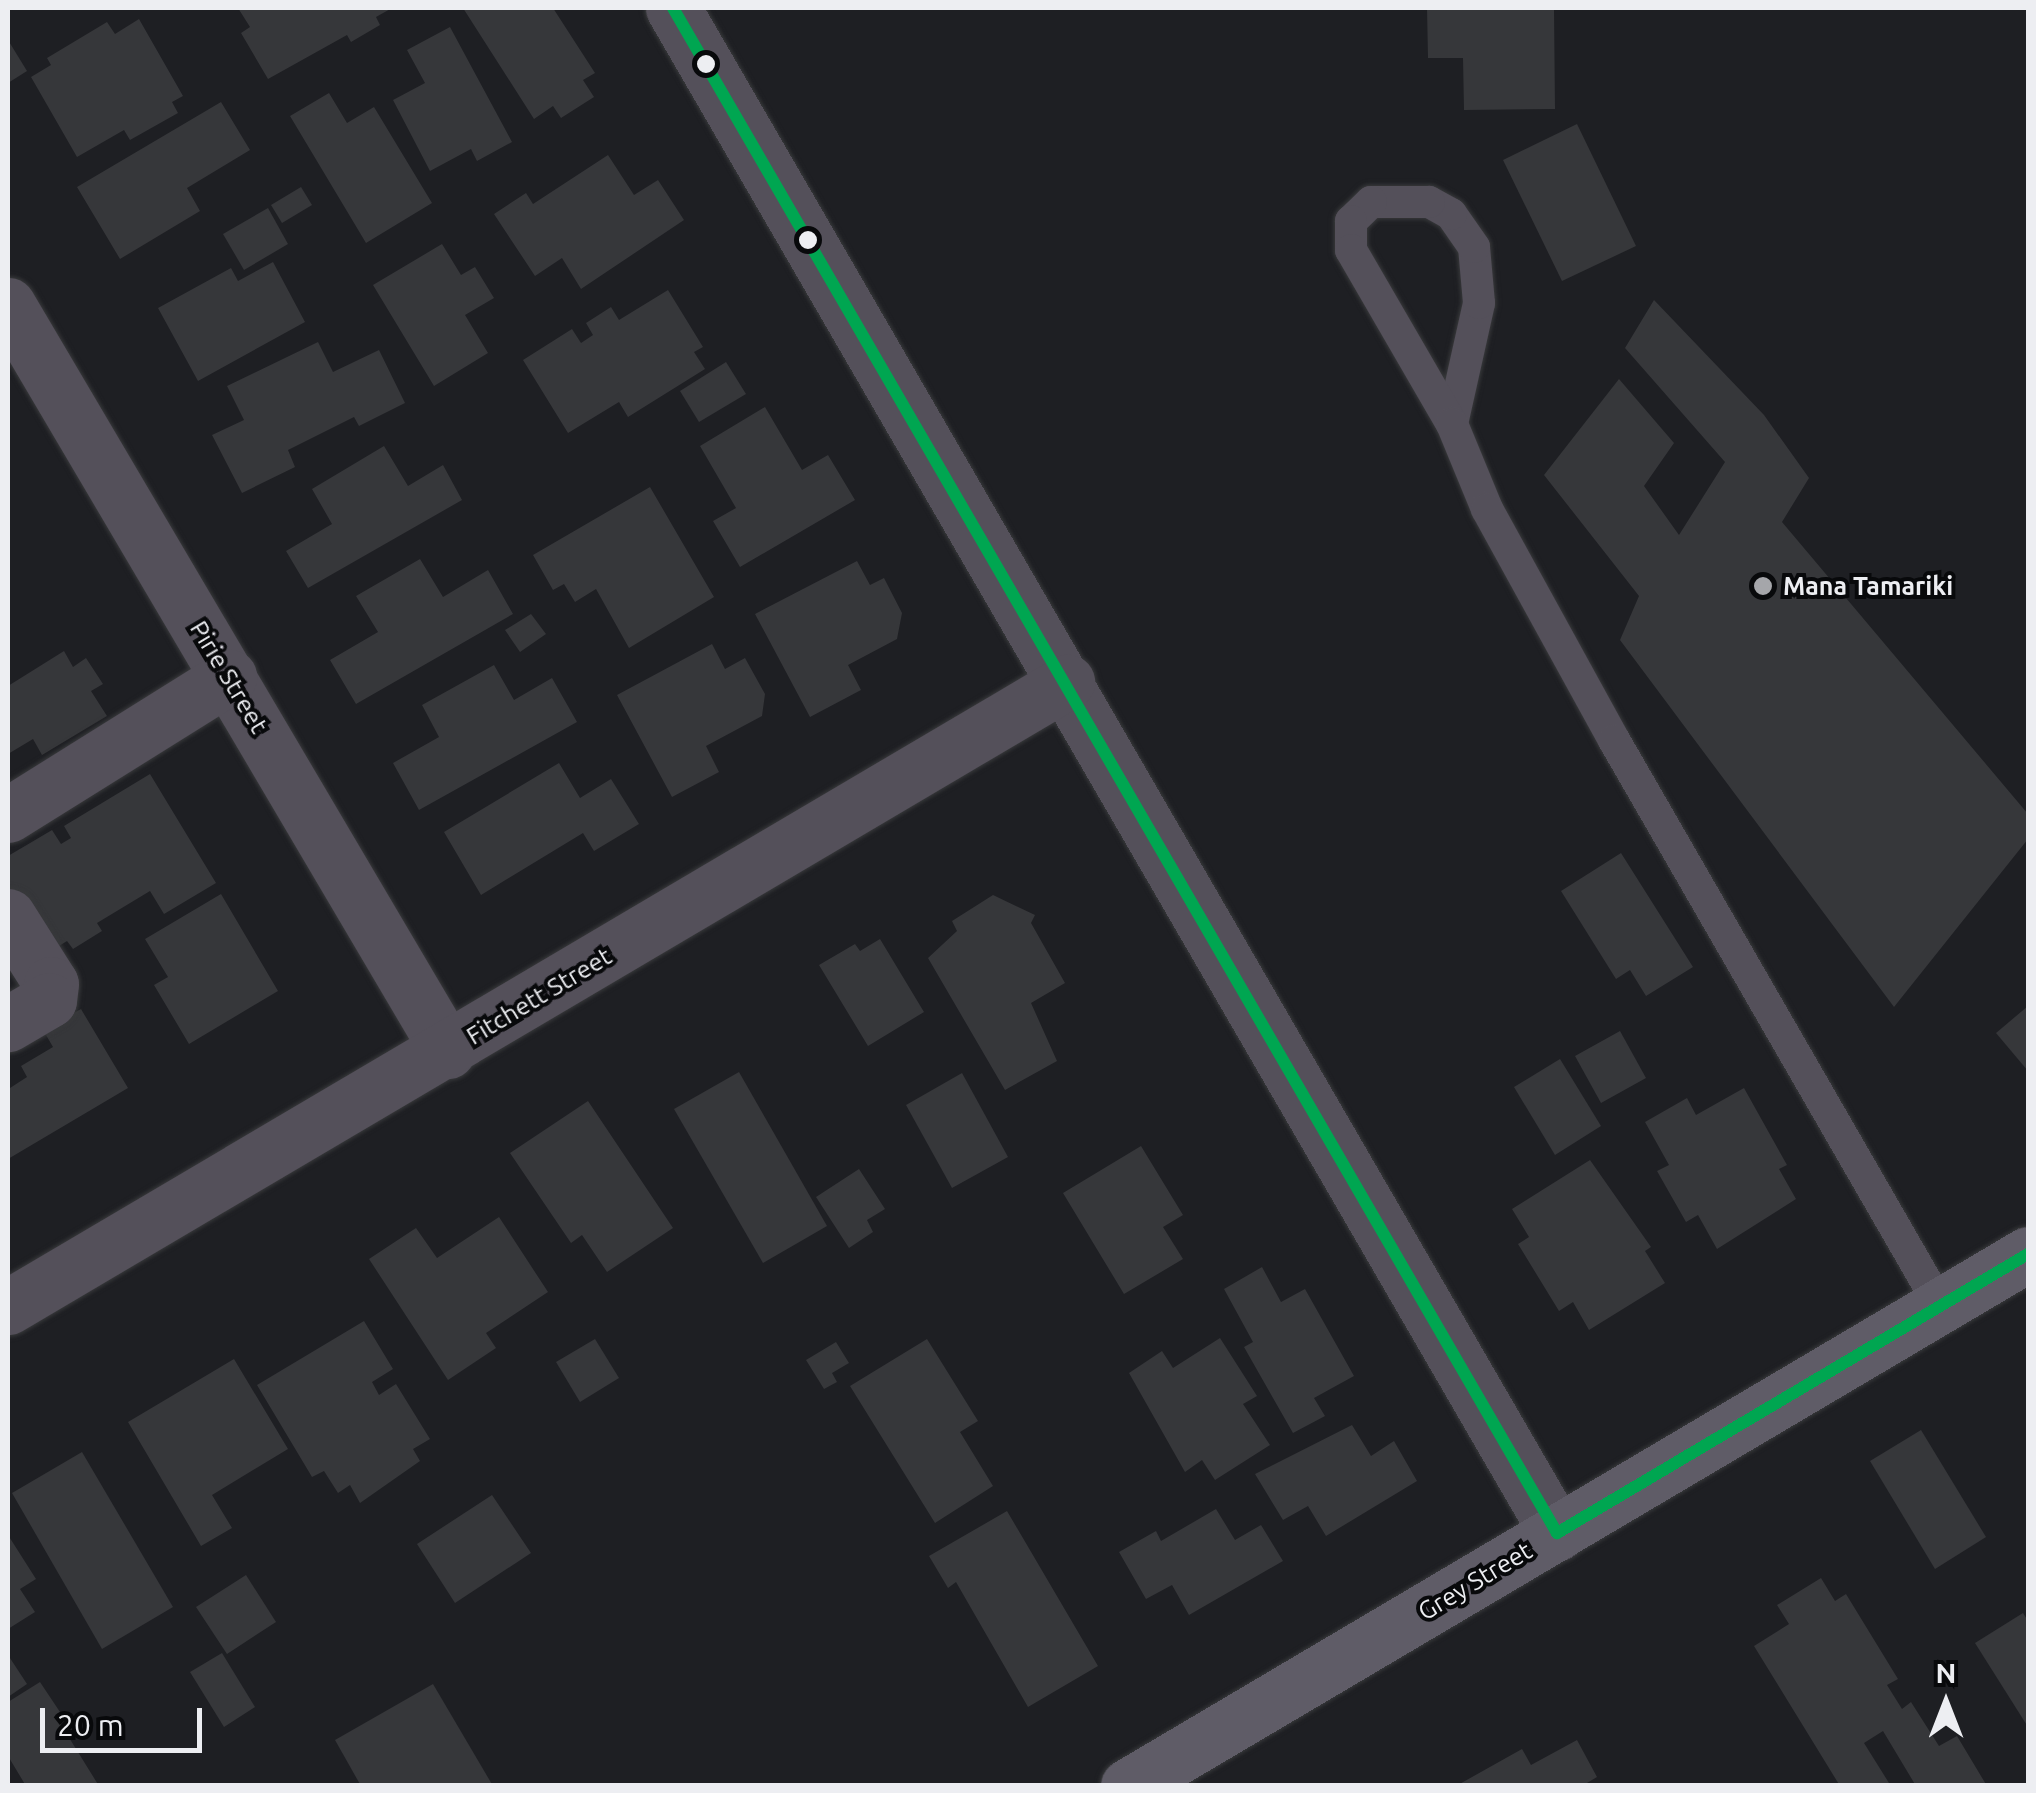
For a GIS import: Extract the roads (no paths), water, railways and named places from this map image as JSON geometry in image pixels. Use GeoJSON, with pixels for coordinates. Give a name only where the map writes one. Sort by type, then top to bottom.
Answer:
{"type":"FeatureCollection","features":[{"type":"Feature","properties":{"kind":"street"},"geometry":{"type":"LineString","coordinates":[[674,8],[1557,1533]]}},
{"type":"Feature","properties":{"kind":"street","name":"Pirie Street"},"geometry":{"type":"LineString","coordinates":[[8,305],[448,1051]]}},
{"type":"Feature","properties":{"kind":"street"},"geometry":{"type":"LineString","coordinates":[[8,815],[229,677]]}},
{"type":"Feature","properties":{"kind":"street","name":"Fitchett Street"},"geometry":{"type":"LineString","coordinates":[[8,1307],[448,1051],[1067,682]]}},
{"type":"Feature","properties":{"kind":"street"},"geometry":{"type":"LineString","coordinates":[[8,916],[52,984],[49,1000],[8,1024]]}},
{"type":"Feature","properties":{"kind":"street","name":"Grey Street"},"geometry":{"type":"LineString","coordinates":[[1128,1786],[2028,1254]]}},
{"type":"Feature","properties":{"kind":"lane"},"geometry":{"type":"LineString","coordinates":[[1452,424],[1479,303],[1474,247],[1451,214],[1429,202],[1372,202],[1352,221],[1352,250],[1452,424],[1488,510],[1614,740],[1942,1306]]}},
{"type":"Feature","properties":{"kind":"place","name":"Mana Tamariki"},"geometry":{"type":"Point","coordinates":[1763,586]}}]}
